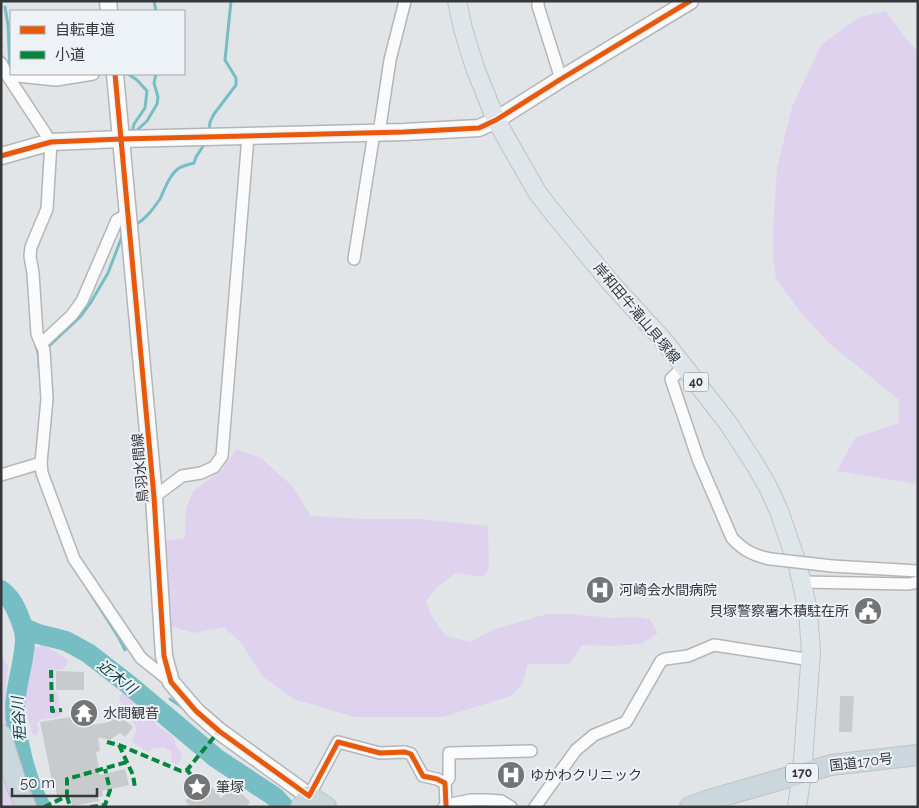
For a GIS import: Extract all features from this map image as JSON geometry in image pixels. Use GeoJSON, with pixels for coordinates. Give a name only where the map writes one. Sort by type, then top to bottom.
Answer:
{"type":"FeatureCollection","features":[{"type":"Feature","properties":{"kind":"highway"},"geometry":{"type":"LineString","coordinates":[[1,735],[17,786],[26,807]]}},
{"type":"Feature","properties":{"kind":"highway","name":"国道170号"},"geometry":{"type":"LineString","coordinates":[[690,807],[831,765],[918,754]]}},
{"type":"Feature","properties":{"kind":"highway"},"geometry":{"type":"LineString","coordinates":[[305,802],[326,807]]}},
{"type":"Feature","properties":{"kind":"main road","name":"岸和田牛滝山貝塚線"},"geometry":{"type":"LineString","coordinates":[[457,1],[475,68],[496,120],[537,192],[610,282],[664,342],[728,424],[768,487],[787,531],[802,582],[811,652],[802,773],[797,807]]}},
{"type":"Feature","properties":{"kind":"street"},"geometry":{"type":"LineString","coordinates":[[354,259],[390,60],[405,1]]}},
{"type":"Feature","properties":{"kind":"street"},"geometry":{"type":"LineString","coordinates":[[538,1],[561,79]]}},
{"type":"Feature","properties":{"kind":"street"},"geometry":{"type":"LineString","coordinates":[[1,156],[51,142],[376,133],[478,128],[496,120],[690,1]]}},
{"type":"Feature","properties":{"kind":"street"},"geometry":{"type":"LineString","coordinates":[[1,63],[51,142],[47,209],[31,247],[30,256],[37,334],[44,350],[47,399],[41,463],[42,473],[74,559],[141,658],[171,682]]}},
{"type":"Feature","properties":{"kind":"street"},"geometry":{"type":"LineString","coordinates":[[7,75],[56,80],[87,75]]}},
{"type":"Feature","properties":{"kind":"street","name":"鳥羽水間線"},"geometry":{"type":"LineString","coordinates":[[115,75],[154,497],[164,656],[171,682],[196,711],[305,802]]}},
{"type":"Feature","properties":{"kind":"street"},"geometry":{"type":"LineString","coordinates":[[154,497],[182,476],[201,473],[214,467],[222,456],[248,136]]}},
{"type":"Feature","properties":{"kind":"street"},"geometry":{"type":"LineString","coordinates":[[41,344],[72,315],[82,301],[117,220],[128,214]]}},
{"type":"Feature","properties":{"kind":"street"},"geometry":{"type":"LineString","coordinates":[[683,367],[671,379],[698,459],[732,538],[740,547],[758,556],[771,559],[832,566],[918,571]]}},
{"type":"Feature","properties":{"kind":"street"},"geometry":{"type":"LineString","coordinates":[[1,475],[41,463]]}},
{"type":"Feature","properties":{"kind":"street"},"geometry":{"type":"LineString","coordinates":[[802,582],[909,584],[918,582]]}},
{"type":"Feature","properties":{"kind":"street"},"geometry":{"type":"LineString","coordinates":[[535,807],[576,750],[594,735],[626,722],[661,661],[688,656],[714,645],[810,660]]}},
{"type":"Feature","properties":{"kind":"street"},"geometry":{"type":"LineString","coordinates":[[305,802],[338,742],[380,753],[405,752],[411,754],[423,776],[445,783]]}},
{"type":"Feature","properties":{"kind":"street"},"geometry":{"type":"LineString","coordinates":[[511,807],[501,801],[487,800],[471,800],[445,806],[445,783],[449,778],[449,753],[531,751]]}},
{"type":"Feature","properties":{"kind":"shaded area"},"geometry":{"type":"Polygon","coordinates":[[[886,11],[908,41],[918,51],[918,484],[837,471],[855,438],[899,423],[899,400],[830,344],[801,313],[776,279],[773,257],[777,168],[792,107],[821,45],[860,17],[886,11]]]}},
{"type":"Feature","properties":{"kind":"shaded area"},"geometry":{"type":"Polygon","coordinates":[[[236,449],[261,458],[292,486],[311,516],[365,519],[421,519],[488,526],[489,569],[483,577],[456,573],[437,587],[426,601],[431,615],[446,636],[470,642],[494,629],[547,614],[650,619],[658,633],[641,644],[612,646],[582,645],[569,664],[528,664],[522,685],[511,696],[443,717],[355,717],[296,700],[263,677],[242,644],[224,627],[193,633],[167,625],[163,541],[185,538],[186,509],[193,491],[222,470],[236,449]]]}},
{"type":"Feature","properties":{"kind":"shaded area"},"geometry":{"type":"Polygon","coordinates":[[[44,645],[68,660],[68,663],[62,670],[55,671],[54,690],[57,693],[61,714],[58,717],[40,720],[37,724],[39,730],[34,735],[22,696],[22,690],[33,650],[35,647],[44,645]]]}},
{"type":"Feature","properties":{"kind":"shaded area"},"geometry":{"type":"Polygon","coordinates":[[[1,655],[8,667],[4,712],[30,794],[27,807],[1,807],[1,655]]]}},
{"type":"Feature","properties":{"kind":"shaded area"},"geometry":{"type":"Polygon","coordinates":[[[122,693],[131,696],[158,726],[174,737],[176,746],[182,753],[178,764],[171,761],[172,753],[164,747],[155,747],[148,752],[132,742],[137,730],[120,702],[119,698],[122,693]]]}},
{"type":"Feature","properties":{"kind":"building"},"geometry":{"type":"Polygon","coordinates":[[[56,671],[84,672],[84,690],[56,690],[56,671]]]}},
{"type":"Feature","properties":{"kind":"building"},"geometry":{"type":"Polygon","coordinates":[[[840,696],[854,696],[852,732],[839,732],[840,696]]]}},
{"type":"Feature","properties":{"kind":"building"},"geometry":{"type":"Polygon","coordinates":[[[119,708],[119,715],[133,727],[125,737],[120,733],[110,740],[98,737],[100,751],[96,752],[100,775],[125,769],[129,785],[102,791],[103,796],[98,797],[99,801],[72,806],[70,793],[57,795],[56,790],[54,790],[40,722],[89,714],[91,725],[109,722],[108,709],[119,708]]]}},
{"type":"Feature","properties":{"kind":"building"},"geometry":{"type":"Polygon","coordinates":[[[207,781],[221,798],[233,785],[250,802],[245,807],[191,807],[185,801],[207,781]]]}},
{"type":"Feature","properties":{"kind":"waterway"},"geometry":{"type":"LineString","coordinates":[[154,1],[156,10]]}},
{"type":"Feature","properties":{"kind":"waterway"},"geometry":{"type":"LineString","coordinates":[[209,131],[210,122],[214,114],[236,85],[236,78],[225,60],[231,1]]}},
{"type":"Feature","properties":{"kind":"waterway"},"geometry":{"type":"LineString","coordinates":[[5,7],[8,25],[10,71]]}},
{"type":"Feature","properties":{"kind":"waterway"},"geometry":{"type":"LineString","coordinates":[[130,75],[147,91],[145,108],[134,124],[132,133]]}},
{"type":"Feature","properties":{"kind":"waterway"},"geometry":{"type":"LineString","coordinates":[[135,132],[147,121],[157,104],[158,97],[154,83],[156,75]]}},
{"type":"Feature","properties":{"kind":"waterway"},"geometry":{"type":"LineString","coordinates":[[135,225],[146,217],[155,206],[170,178],[176,171],[181,167],[194,163],[205,143]]}},
{"type":"Feature","properties":{"kind":"waterway"},"geometry":{"type":"LineString","coordinates":[[49,346],[80,317],[91,302],[108,273],[123,234]]}},
{"type":"Feature","properties":{"kind":"waterway"},"geometry":{"type":"LineString","coordinates":[[36,345],[39,357]]}},
{"type":"Feature","properties":{"kind":"waterway"},"geometry":{"type":"LineString","coordinates":[[39,356],[39,368],[41,368]]}},
{"type":"Feature","properties":{"kind":"waterway","name":"秬谷川"},"geometry":{"type":"LineString","coordinates":[[1,590],[14,606],[24,632],[25,641],[15,706],[17,731],[26,772],[41,807]]}},
{"type":"Feature","properties":{"kind":"waterway"},"geometry":{"type":"LineString","coordinates":[[89,591],[125,650]]}},
{"type":"Feature","properties":{"kind":"waterway","name":"近木川"},"geometry":{"type":"LineString","coordinates":[[24,628],[38,634],[66,641],[88,653],[216,758],[275,797],[284,807]]}},
{"type":"Feature","properties":{"kind":"waterway"},"geometry":{"type":"LineString","coordinates":[[170,699],[182,707]]}},
{"type":"Feature","properties":{"kind":"marked path"},"geometry":{"type":"LineString","coordinates":[[51,670],[52,711],[62,710]]}},
{"type":"Feature","properties":{"kind":"marked path"},"geometry":{"type":"LineString","coordinates":[[107,742],[119,745],[181,771],[187,770],[219,731]]}},
{"type":"Feature","properties":{"kind":"marked path"},"geometry":{"type":"LineString","coordinates":[[119,745],[133,775],[135,788]]}},
{"type":"Feature","properties":{"kind":"marked path"},"geometry":{"type":"LineString","coordinates":[[44,807],[67,796],[67,779],[127,762]]}},
{"type":"Feature","properties":{"kind":"marked path"},"geometry":{"type":"LineString","coordinates":[[90,807],[105,805],[110,790],[105,769]]}},
{"type":"Feature","properties":{"kind":"marked path"},"geometry":{"type":"LineString","coordinates":[[187,770],[200,786]]}},
{"type":"Feature","properties":{"kind":"marked path"},"geometry":{"type":"LineString","coordinates":[[67,796],[70,807]]}},
{"type":"Feature","properties":{"kind":"cycle path"},"geometry":{"type":"LineString","coordinates":[[1,156],[51,142],[404,132],[479,128],[496,120],[690,1]]}},
{"type":"Feature","properties":{"kind":"cycle path"},"geometry":{"type":"LineString","coordinates":[[115,75],[154,497],[164,656],[171,682],[196,711],[219,731],[309,796],[338,742],[380,753],[405,752],[411,754],[423,776],[445,783],[446,805]]}},
{"type":"Feature","properties":{"kind":"place","name":"河崎会水間病院"},"geometry":{"type":"Point","coordinates":[600,590]}},
{"type":"Feature","properties":{"kind":"place","name":"貝塚警察署木積駐在所"},"geometry":{"type":"Point","coordinates":[868,611]}},
{"type":"Feature","properties":{"kind":"place","name":"水間観音"},"geometry":{"type":"Point","coordinates":[84,713]}},
{"type":"Feature","properties":{"kind":"place","name":"ゆかわクリニック"},"geometry":{"type":"Point","coordinates":[511,775]}},
{"type":"Feature","properties":{"kind":"place","name":"筆塚"},"geometry":{"type":"Point","coordinates":[197,787]}}]}
